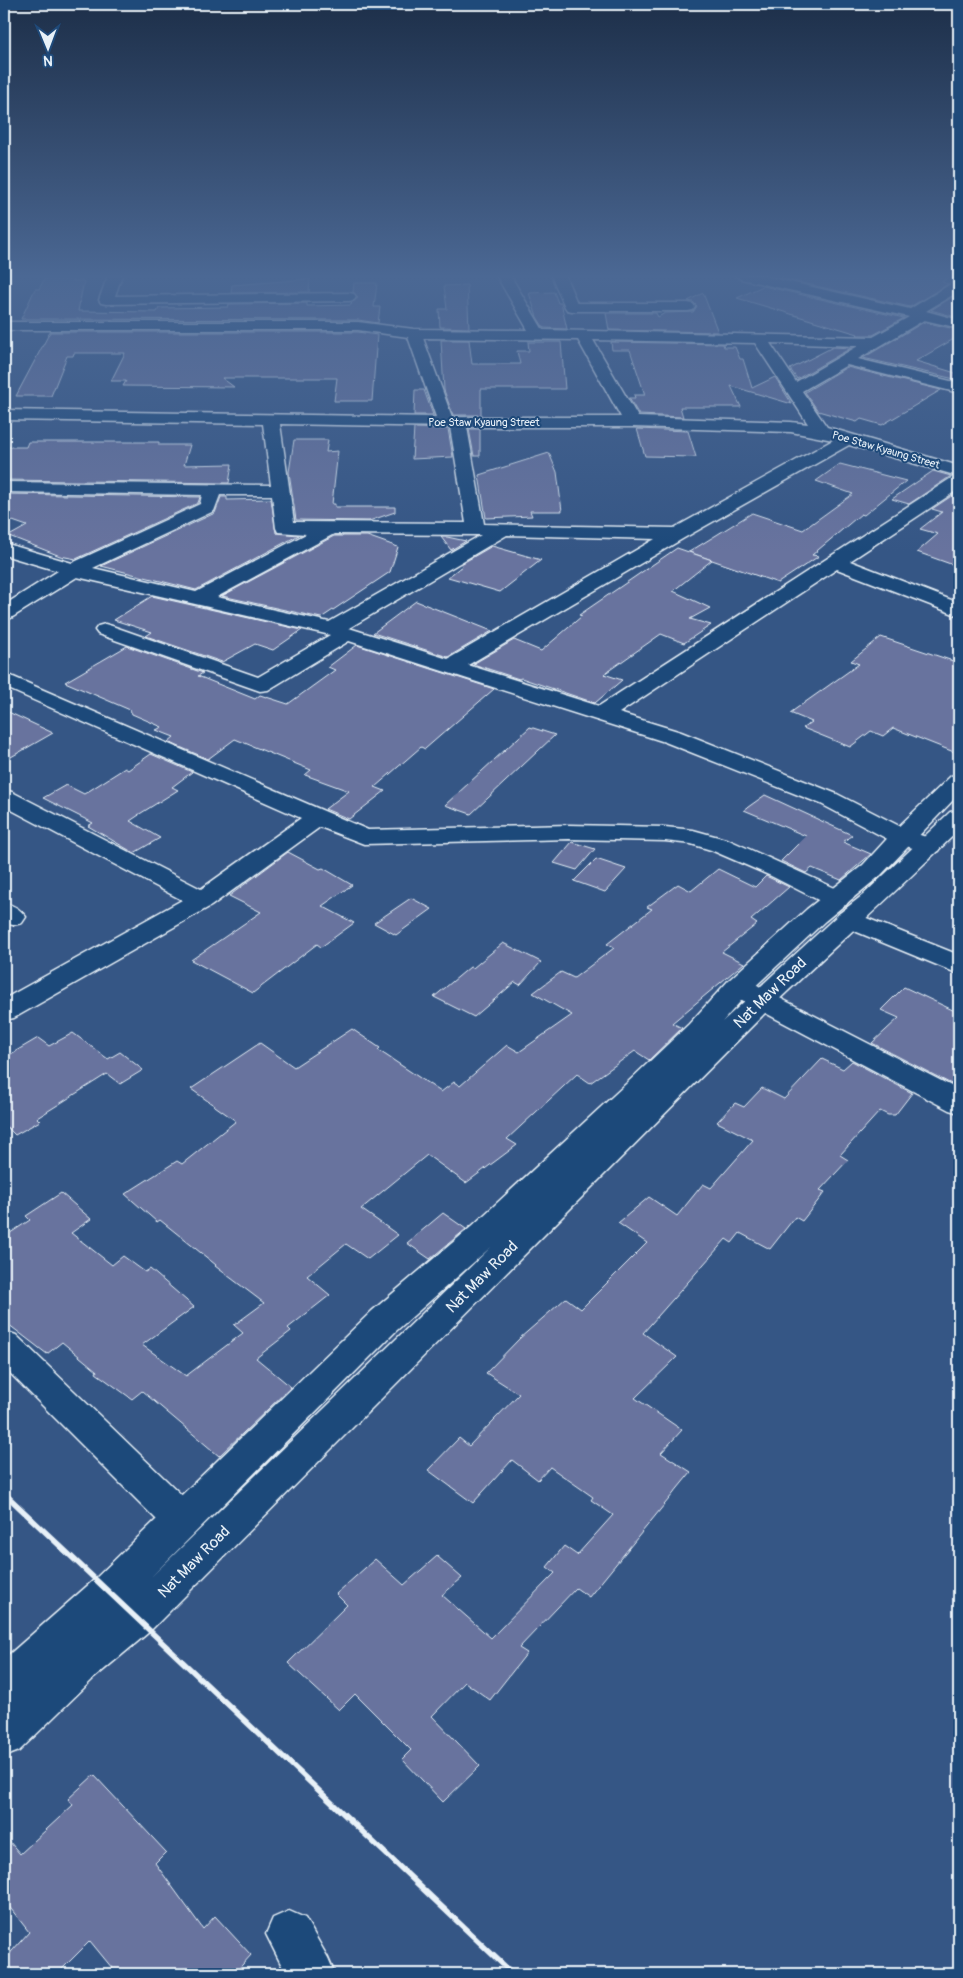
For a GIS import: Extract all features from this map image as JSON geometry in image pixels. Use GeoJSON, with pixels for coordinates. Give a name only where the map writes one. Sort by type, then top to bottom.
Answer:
{"type":"FeatureCollection","features":[{"type":"Feature","properties":{"kind":"street"},"geometry":{"type":"LineString","coordinates":[[429,367],[452,422],[476,529]]}},
{"type":"Feature","properties":{"kind":"street"},"geometry":{"type":"LineString","coordinates":[[601,367],[632,422]]}},
{"type":"Feature","properties":{"kind":"street"},"geometry":{"type":"LineString","coordinates":[[778,367],[821,431]]}},
{"type":"Feature","properties":{"kind":"street"},"geometry":{"type":"LineString","coordinates":[[793,390],[832,367]]}},
{"type":"Feature","properties":{"kind":"street"},"geometry":{"type":"LineString","coordinates":[[875,367],[959,388]]}},
{"type":"Feature","properties":{"kind":"street","name":"Poe Staw Kyaung Street"},"geometry":{"type":"LineString","coordinates":[[4,415],[452,422],[632,422],[791,427],[821,431],[959,471]]}},
{"type":"Feature","properties":{"kind":"street"},"geometry":{"type":"LineString","coordinates":[[272,419],[285,528],[476,529],[677,534]]}},
{"type":"Feature","properties":{"kind":"street"},"geometry":{"type":"LineString","coordinates":[[450,667],[677,534],[846,439]]}},
{"type":"Feature","properties":{"kind":"street"},"geometry":{"type":"LineString","coordinates":[[602,714],[959,481]]}},
{"type":"Feature","properties":{"kind":"street"},"geometry":{"type":"LineString","coordinates":[[4,487],[280,490]]}},
{"type":"Feature","properties":{"kind":"street"},"geometry":{"type":"LineString","coordinates":[[4,614],[74,570],[208,507],[212,490]]}},
{"type":"Feature","properties":{"kind":"street"},"geometry":{"type":"LineString","coordinates":[[198,599],[330,528]]}},
{"type":"Feature","properties":{"kind":"street"},"geometry":{"type":"LineString","coordinates":[[105,630],[260,684],[339,631],[504,530]]}},
{"type":"Feature","properties":{"kind":"street"},"geometry":{"type":"LineString","coordinates":[[4,549],[74,570],[339,631],[602,714],[673,737],[829,798],[916,841]]}},
{"type":"Feature","properties":{"kind":"street"},"geometry":{"type":"LineString","coordinates":[[835,562],[959,610]]}},
{"type":"Feature","properties":{"kind":"street"},"geometry":{"type":"LineString","coordinates":[[4,679],[364,837],[569,832],[665,834],[693,837],[720,845],[780,870],[843,909],[959,965]]}},
{"type":"Feature","properties":{"kind":"street","name":"Nat Maw Road"},"geometry":{"type":"LineString","coordinates":[[4,1736],[80,1664],[142,1612],[751,993],[843,909],[872,901],[959,781]]}},
{"type":"Feature","properties":{"kind":"street"},"geometry":{"type":"LineString","coordinates":[[4,797],[202,900]]}},
{"type":"Feature","properties":{"kind":"street"},"geometry":{"type":"LineString","coordinates":[[4,1011],[202,900],[318,817]]}},
{"type":"Feature","properties":{"kind":"street","name":"Nat Maw Road"},"geometry":{"type":"LineString","coordinates":[[916,841],[959,817]]}},
{"type":"Feature","properties":{"kind":"street"},"geometry":{"type":"LineString","coordinates":[[751,993],[959,1103]]}},
{"type":"Feature","properties":{"kind":"street","name":"Nat Maw Road"},"geometry":{"type":"LineString","coordinates":[[4,1686],[108,1593],[384,1321],[482,1236],[698,1031],[751,993]]}},
{"type":"Feature","properties":{"kind":"street"},"geometry":{"type":"LineString","coordinates":[[4,1345],[182,1520]]}},
{"type":"Feature","properties":{"kind":"street"},"geometry":{"type":"LineString","coordinates":[[289,1934],[312,1974]]}},
{"type":"Feature","properties":{"kind":"building"},"geometry":{"type":"Polygon","coordinates":[[[31,367],[62,367],[51,396],[16,396],[31,367]]]}},
{"type":"Feature","properties":{"kind":"building"},"geometry":{"type":"Polygon","coordinates":[[[118,367],[375,367],[372,401],[334,401],[337,378],[222,378],[234,387],[123,386],[126,381],[111,381],[118,367]]]}},
{"type":"Feature","properties":{"kind":"building"},"geometry":{"type":"Polygon","coordinates":[[[443,367],[563,367],[565,389],[481,389],[481,415],[453,415],[444,390],[443,367]]]}},
{"type":"Feature","properties":{"kind":"building"},"geometry":{"type":"Polygon","coordinates":[[[636,367],[746,367],[752,388],[775,377],[792,404],[731,386],[741,407],[680,407],[683,417],[639,415],[629,398],[635,398],[634,395],[645,395],[636,367]]]}},
{"type":"Feature","properties":{"kind":"building"},"geometry":{"type":"Polygon","coordinates":[[[793,367],[817,367],[797,379],[790,369],[793,367]]]}},
{"type":"Feature","properties":{"kind":"building"},"geometry":{"type":"Polygon","coordinates":[[[846,367],[941,390],[882,425],[861,419],[857,422],[818,411],[805,392],[846,367]]]}},
{"type":"Feature","properties":{"kind":"building"},"geometry":{"type":"Polygon","coordinates":[[[904,367],[937,367],[959,374],[959,380],[904,367]]]}},
{"type":"Feature","properties":{"kind":"building"},"geometry":{"type":"Polygon","coordinates":[[[415,390],[424,390],[433,415],[414,415],[415,390]]]}},
{"type":"Feature","properties":{"kind":"building"},"geometry":{"type":"Polygon","coordinates":[[[414,428],[448,429],[453,457],[412,459],[414,428]]]}},
{"type":"Feature","properties":{"kind":"building"},"geometry":{"type":"Polygon","coordinates":[[[469,429],[480,429],[480,456],[474,456],[469,429]]]}},
{"type":"Feature","properties":{"kind":"building"},"geometry":{"type":"Polygon","coordinates":[[[637,429],[688,431],[696,457],[645,456],[637,429]]]}},
{"type":"Feature","properties":{"kind":"building"},"geometry":{"type":"Polygon","coordinates":[[[294,440],[328,440],[326,452],[338,451],[332,504],[335,504],[335,507],[395,507],[395,512],[369,521],[296,520],[289,472],[294,440]]]}},
{"type":"Feature","properties":{"kind":"building"},"geometry":{"type":"Polygon","coordinates":[[[28,442],[159,442],[159,445],[190,445],[184,465],[232,464],[229,483],[4,480],[4,447],[26,447],[28,442]]]}},
{"type":"Feature","properties":{"kind":"building"},"geometry":{"type":"Polygon","coordinates":[[[549,453],[557,472],[562,511],[530,511],[532,516],[486,518],[479,475],[549,453]]]}},
{"type":"Feature","properties":{"kind":"building"},"geometry":{"type":"Polygon","coordinates":[[[840,464],[906,481],[864,515],[861,514],[812,555],[819,556],[778,583],[689,552],[752,513],[803,530],[853,494],[816,481],[840,464]]]}},
{"type":"Feature","properties":{"kind":"building"},"geometry":{"type":"Polygon","coordinates":[[[933,471],[951,476],[909,504],[892,499],[933,471]]]}},
{"type":"Feature","properties":{"kind":"building"},"geometry":{"type":"Polygon","coordinates":[[[959,491],[959,567],[917,552],[938,534],[920,529],[942,512],[932,509],[959,491]]]}},
{"type":"Feature","properties":{"kind":"building"},"geometry":{"type":"Polygon","coordinates":[[[4,494],[200,497],[198,503],[76,559],[60,556],[9,536],[27,526],[4,518],[4,494]]]}},
{"type":"Feature","properties":{"kind":"building"},"geometry":{"type":"Polygon","coordinates":[[[221,497],[227,497],[227,500],[271,499],[276,533],[299,535],[196,590],[101,566],[215,513],[221,497]]]}},
{"type":"Feature","properties":{"kind":"building"},"geometry":{"type":"Polygon","coordinates":[[[334,536],[367,536],[398,547],[390,572],[321,618],[222,596],[334,536]]]}},
{"type":"Feature","properties":{"kind":"building"},"geometry":{"type":"Polygon","coordinates":[[[441,537],[447,537],[466,541],[451,550],[441,537]]]}},
{"type":"Feature","properties":{"kind":"building"},"geometry":{"type":"Polygon","coordinates":[[[492,546],[541,560],[500,592],[448,577],[462,566],[461,564],[492,546]]]}},
{"type":"Feature","properties":{"kind":"building"},"geometry":{"type":"Polygon","coordinates":[[[677,548],[712,560],[673,591],[710,608],[690,619],[711,625],[684,643],[661,634],[604,674],[622,680],[595,703],[473,664],[514,640],[541,651],[582,616],[579,615],[677,548]]]}},
{"type":"Feature","properties":{"kind":"building"},"geometry":{"type":"Polygon","coordinates":[[[152,596],[302,630],[273,650],[255,644],[222,662],[146,636],[152,632],[114,620],[152,596]]]}},
{"type":"Feature","properties":{"kind":"building"},"geometry":{"type":"Polygon","coordinates":[[[416,601],[492,631],[448,657],[373,633],[416,601]]]}},
{"type":"Feature","properties":{"kind":"building"},"geometry":{"type":"Polygon","coordinates":[[[881,637],[959,663],[959,754],[893,728],[883,736],[871,731],[850,747],[803,728],[812,722],[790,713],[859,664],[851,661],[881,637]]]}},
{"type":"Feature","properties":{"kind":"building"},"geometry":{"type":"Polygon","coordinates":[[[357,645],[494,689],[425,749],[421,747],[375,787],[385,791],[349,819],[325,809],[349,791],[305,775],[311,770],[235,739],[208,759],[168,742],[174,737],[156,730],[162,727],[132,714],[130,710],[65,682],[127,646],[203,673],[198,676],[255,699],[260,695],[288,704],[335,670],[328,667],[357,645]]]}},
{"type":"Feature","properties":{"kind":"building"},"geometry":{"type":"Polygon","coordinates":[[[4,710],[53,733],[4,761],[4,710]]]}},
{"type":"Feature","properties":{"kind":"building"},"geometry":{"type":"Polygon","coordinates":[[[530,727],[555,735],[471,814],[445,805],[530,727]]]}},
{"type":"Feature","properties":{"kind":"building"},"geometry":{"type":"Polygon","coordinates":[[[151,754],[192,772],[172,787],[178,790],[130,821],[160,838],[134,853],[88,826],[93,823],[43,798],[66,785],[84,794],[125,768],[128,770],[151,754]]]}},
{"type":"Feature","properties":{"kind":"building"},"geometry":{"type":"Polygon","coordinates":[[[765,795],[852,835],[843,842],[871,854],[841,880],[812,868],[806,873],[781,861],[806,836],[744,810],[765,795]]]}},
{"type":"Feature","properties":{"kind":"building"},"geometry":{"type":"Polygon","coordinates":[[[572,842],[595,849],[577,870],[554,863],[572,842]]]}},
{"type":"Feature","properties":{"kind":"building"},"geometry":{"type":"Polygon","coordinates":[[[288,852],[320,869],[323,868],[352,885],[322,906],[354,923],[321,947],[317,944],[253,993],[191,960],[261,912],[229,896],[288,852]]]}},
{"type":"Feature","properties":{"kind":"building"},"geometry":{"type":"Polygon","coordinates":[[[596,859],[626,869],[605,892],[574,881],[596,859]]]}},
{"type":"Feature","properties":{"kind":"building"},"geometry":{"type":"Polygon","coordinates":[[[718,869],[755,887],[766,876],[789,887],[751,920],[757,924],[722,952],[744,963],[672,1023],[682,1028],[649,1060],[635,1051],[590,1083],[577,1074],[507,1139],[517,1145],[466,1183],[427,1155],[361,1209],[398,1235],[368,1259],[346,1244],[307,1276],[330,1295],[288,1328],[291,1331],[256,1358],[291,1387],[219,1456],[142,1391],[132,1399],[96,1373],[97,1371],[62,1342],[47,1354],[4,1321],[4,1237],[30,1220],[26,1216],[61,1193],[91,1219],[71,1233],[112,1265],[123,1256],[145,1272],[150,1269],[194,1307],[142,1345],[186,1376],[243,1333],[234,1325],[264,1303],[215,1266],[160,1220],[157,1222],[125,1194],[177,1161],[182,1164],[236,1121],[191,1089],[260,1043],[294,1067],[352,1029],[380,1048],[378,1050],[441,1092],[454,1082],[460,1086],[507,1045],[519,1052],[572,1015],[533,993],[561,972],[574,978],[614,948],[607,944],[652,909],[647,907],[678,884],[691,891],[718,869]]]}},
{"type":"Feature","properties":{"kind":"building"},"geometry":{"type":"Polygon","coordinates":[[[411,898],[432,909],[396,935],[374,923],[411,898]]]}},
{"type":"Feature","properties":{"kind":"building"},"geometry":{"type":"Polygon","coordinates":[[[503,943],[541,962],[520,985],[515,982],[474,1017],[434,997],[470,967],[473,968],[503,943]]]}},
{"type":"Feature","properties":{"kind":"building"},"geometry":{"type":"Polygon","coordinates":[[[904,987],[959,1013],[959,1088],[872,1043],[899,1018],[881,1010],[904,987]]]}},
{"type":"Feature","properties":{"kind":"building"},"geometry":{"type":"Polygon","coordinates":[[[73,1033],[108,1059],[120,1052],[143,1070],[120,1084],[107,1074],[37,1118],[40,1121],[15,1135],[4,1124],[4,1058],[38,1038],[49,1046],[73,1033]]]}},
{"type":"Feature","properties":{"kind":"building"},"geometry":{"type":"Polygon","coordinates":[[[822,1059],[843,1069],[852,1061],[912,1093],[895,1115],[888,1115],[880,1111],[840,1155],[848,1160],[820,1190],[825,1192],[802,1221],[795,1217],[770,1249],[740,1233],[732,1243],[726,1239],[643,1333],[677,1357],[635,1398],[682,1430],[661,1453],[691,1472],[589,1597],[576,1588],[519,1648],[527,1653],[490,1700],[465,1682],[432,1716],[480,1766],[443,1802],[402,1759],[411,1750],[355,1694],[339,1710],[288,1663],[347,1605],[336,1594],[375,1559],[404,1585],[437,1556],[462,1578],[442,1595],[491,1638],[555,1573],[547,1567],[564,1546],[577,1555],[613,1515],[591,1500],[593,1497],[550,1467],[538,1480],[512,1460],[473,1503],[428,1470],[459,1438],[469,1446],[519,1394],[486,1373],[520,1338],[566,1298],[581,1309],[647,1243],[618,1223],[649,1197],[677,1216],[703,1184],[711,1188],[753,1140],[717,1122],[735,1103],[744,1107],[762,1088],[784,1099],[822,1059]]]}},
{"type":"Feature","properties":{"kind":"building"},"geometry":{"type":"Polygon","coordinates":[[[443,1213],[466,1229],[430,1259],[407,1243],[443,1213]]]}},
{"type":"Feature","properties":{"kind":"building"},"geometry":{"type":"Polygon","coordinates":[[[94,1775],[166,1852],[155,1863],[203,1929],[215,1916],[251,1955],[234,1974],[117,1974],[90,1941],[57,1974],[17,1974],[4,1960],[29,1932],[4,1900],[4,1835],[20,1854],[73,1805],[68,1799],[94,1775]]]}},
{"type":"Feature","properties":{"kind":"railway"},"geometry":{"type":"LineString","coordinates":[[4,1493],[513,1974]]}}]}
